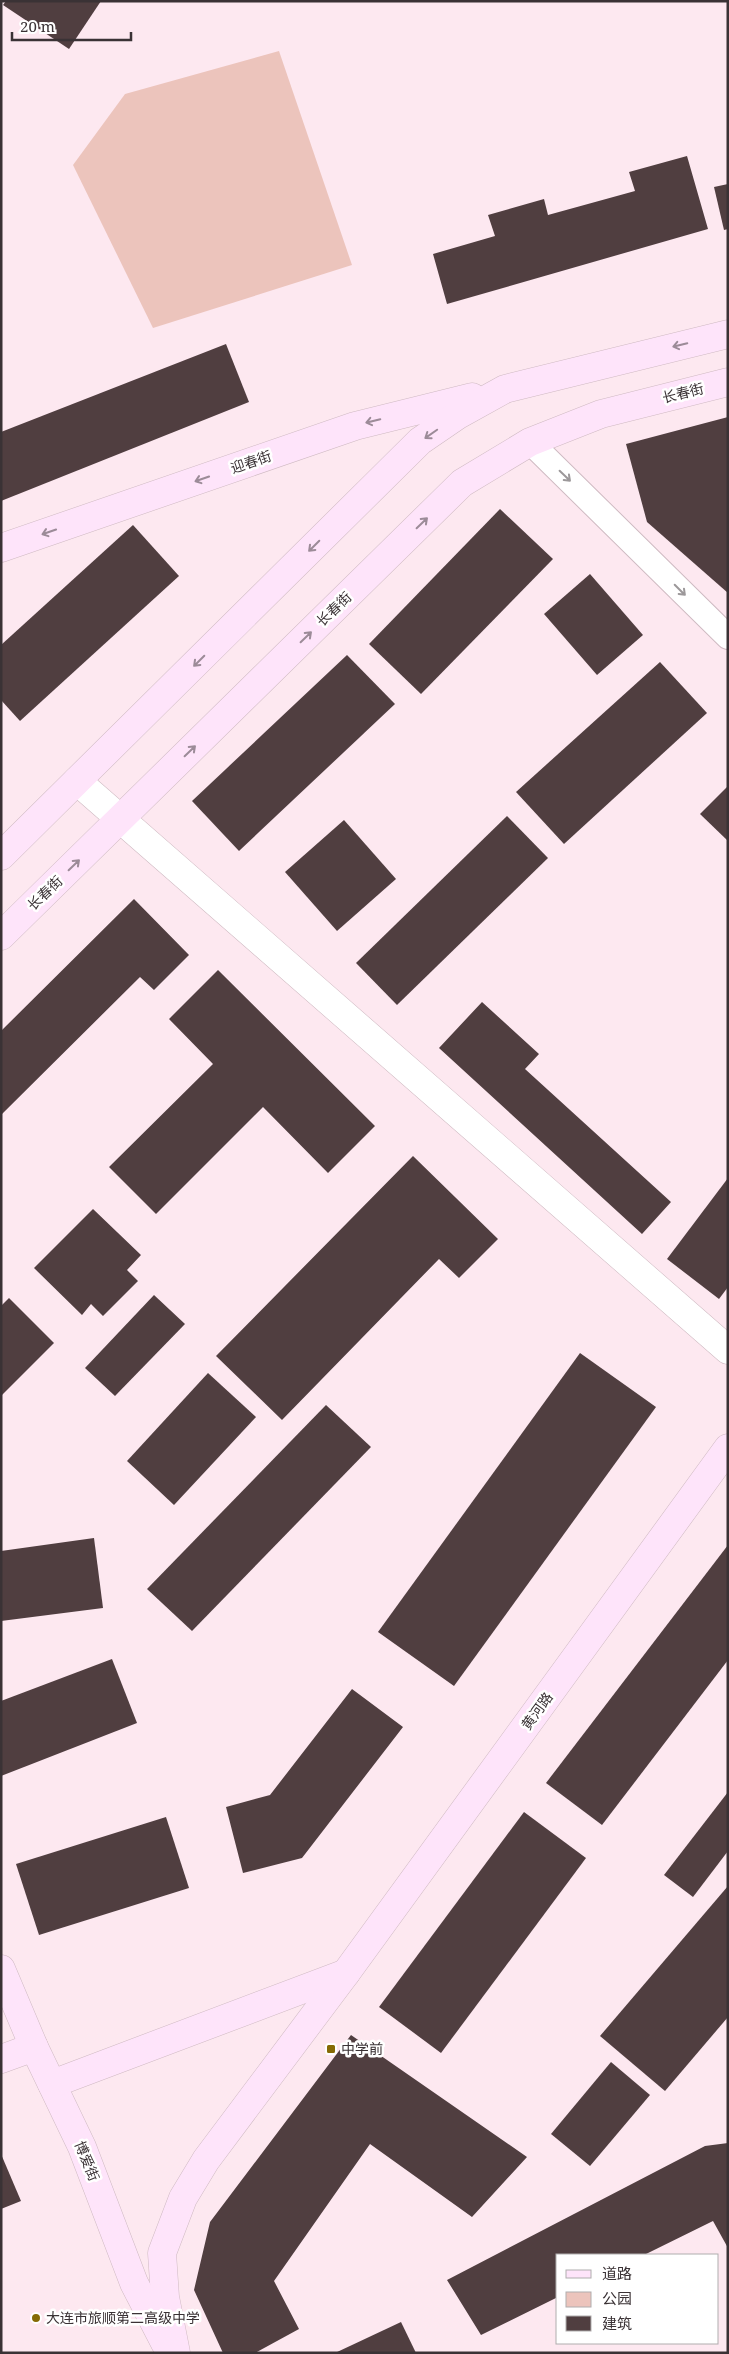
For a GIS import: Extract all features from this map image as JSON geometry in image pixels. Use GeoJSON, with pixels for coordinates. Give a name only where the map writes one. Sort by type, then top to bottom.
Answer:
{"type":"FeatureCollection","features":[{"type":"Feature","properties":{"kind":"street"},"geometry":{"type":"LineString","coordinates":[[1,856],[420,442],[458,415],[505,389],[728,334]]}},
{"type":"Feature","properties":{"kind":"street","name":"长春街"},"geometry":{"type":"LineString","coordinates":[[1,936],[462,483],[530,442],[601,414],[728,382]]}},
{"type":"Feature","properties":{"kind":"street","name":"迎春街"},"geometry":{"type":"LineString","coordinates":[[1,548],[355,426],[505,389]]}},
{"type":"Feature","properties":{"kind":"street"},"geometry":{"type":"LineString","coordinates":[[78,781],[728,1350]]}},
{"type":"Feature","properties":{"kind":"street","name":"黄河路"},"geometry":{"type":"LineString","coordinates":[[176,2353],[165,2297],[162,2253],[183,2198],[206,2160],[346,1973],[728,1448]]}},
{"type":"Feature","properties":{"kind":"street","name":"博爱街"},"geometry":{"type":"LineString","coordinates":[[1,1969],[34,2047],[82,2147],[134,2283],[171,2353]]}},
{"type":"Feature","properties":{"kind":"street"},"geometry":{"type":"LineString","coordinates":[[52,2084],[346,1973]]}},
{"type":"Feature","properties":{"kind":"street"},"geometry":{"type":"LineString","coordinates":[[1,2059],[34,2047]]}},
{"type":"Feature","properties":{"kind":"lane"},"geometry":{"type":"LineString","coordinates":[[530,442],[728,637]]}},
{"type":"Feature","properties":{"kind":"green space"},"geometry":{"type":"Polygon","coordinates":[[[279,51],[352,265],[153,328],[73,165],[125,94],[279,51]]]}},
{"type":"Feature","properties":{"kind":"building"},"geometry":{"type":"Polygon","coordinates":[[[6,1],[101,1],[69,49],[3,5],[6,1]]]}},
{"type":"Feature","properties":{"kind":"building"},"geometry":{"type":"Polygon","coordinates":[[[687,156],[708,229],[447,304],[433,254],[495,236],[488,215],[544,199],[548,215],[635,191],[629,172],[687,156]]]}},
{"type":"Feature","properties":{"kind":"building"},"geometry":{"type":"Polygon","coordinates":[[[728,184],[728,229],[724,230],[714,187],[728,184]]]}},
{"type":"Feature","properties":{"kind":"building"},"geometry":{"type":"Polygon","coordinates":[[[226,344],[249,402],[1,501],[1,432],[226,344]]]}},
{"type":"Feature","properties":{"kind":"building"},"geometry":{"type":"Polygon","coordinates":[[[728,417],[728,593],[647,522],[626,444],[728,417]]]}},
{"type":"Feature","properties":{"kind":"building"},"geometry":{"type":"Polygon","coordinates":[[[500,509],[553,559],[421,694],[369,644],[500,509]]]}},
{"type":"Feature","properties":{"kind":"building"},"geometry":{"type":"Polygon","coordinates":[[[133,525],[179,576],[20,721],[1,700],[1,645],[133,525]]]}},
{"type":"Feature","properties":{"kind":"building"},"geometry":{"type":"Polygon","coordinates":[[[590,574],[643,635],[597,675],[544,614],[590,574]]]}},
{"type":"Feature","properties":{"kind":"building"},"geometry":{"type":"Polygon","coordinates":[[[347,655],[395,704],[239,851],[192,801],[347,655]]]}},
{"type":"Feature","properties":{"kind":"building"},"geometry":{"type":"Polygon","coordinates":[[[660,662],[707,713],[564,844],[516,792],[660,662]]]}},
{"type":"Feature","properties":{"kind":"building"},"geometry":{"type":"Polygon","coordinates":[[[728,786],[728,841],[700,814],[728,786]]]}},
{"type":"Feature","properties":{"kind":"building"},"geometry":{"type":"Polygon","coordinates":[[[507,816],[548,858],[397,1005],[356,963],[507,816]]]}},
{"type":"Feature","properties":{"kind":"building"},"geometry":{"type":"Polygon","coordinates":[[[344,820],[396,879],[337,931],[285,872],[344,820]]]}},
{"type":"Feature","properties":{"kind":"building"},"geometry":{"type":"Polygon","coordinates":[[[134,899],[189,955],[154,990],[140,977],[1,1115],[1,1031],[134,899]]]}},
{"type":"Feature","properties":{"kind":"building"},"geometry":{"type":"Polygon","coordinates":[[[218,970],[375,1126],[328,1173],[263,1107],[156,1214],[109,1167],[213,1064],[169,1019],[218,970]]]}},
{"type":"Feature","properties":{"kind":"building"},"geometry":{"type":"Polygon","coordinates":[[[482,1002],[539,1054],[525,1069],[671,1202],[642,1234],[439,1048],[482,1002]]]}},
{"type":"Feature","properties":{"kind":"building"},"geometry":{"type":"Polygon","coordinates":[[[413,1156],[498,1239],[459,1278],[439,1259],[282,1420],[216,1356],[413,1156]]]}},
{"type":"Feature","properties":{"kind":"building"},"geometry":{"type":"Polygon","coordinates":[[[728,1178],[728,1287],[719,1299],[667,1259],[728,1178]]]}},
{"type":"Feature","properties":{"kind":"building"},"geometry":{"type":"Polygon","coordinates":[[[93,1209],[141,1255],[127,1270],[138,1281],[103,1316],[91,1304],[82,1315],[34,1268],[93,1209]]]}},
{"type":"Feature","properties":{"kind":"building"},"geometry":{"type":"Polygon","coordinates":[[[154,1295],[185,1324],[115,1396],[85,1368],[154,1295]]]}},
{"type":"Feature","properties":{"kind":"building"},"geometry":{"type":"Polygon","coordinates":[[[9,1298],[54,1343],[1,1396],[1,1306],[9,1298]]]}},
{"type":"Feature","properties":{"kind":"building"},"geometry":{"type":"Polygon","coordinates":[[[580,1353],[656,1407],[454,1686],[378,1632],[580,1353]]]}},
{"type":"Feature","properties":{"kind":"building"},"geometry":{"type":"Polygon","coordinates":[[[208,1373],[256,1417],[174,1505],[127,1461],[208,1373]]]}},
{"type":"Feature","properties":{"kind":"building"},"geometry":{"type":"Polygon","coordinates":[[[326,1405],[371,1447],[192,1631],[147,1589],[326,1405]]]}},
{"type":"Feature","properties":{"kind":"building"},"geometry":{"type":"Polygon","coordinates":[[[94,1538],[103,1608],[1,1621],[1,1551],[94,1538]]]}},
{"type":"Feature","properties":{"kind":"building"},"geometry":{"type":"Polygon","coordinates":[[[728,1545],[728,1660],[602,1825],[546,1783],[728,1545]]]}},
{"type":"Feature","properties":{"kind":"building"},"geometry":{"type":"Polygon","coordinates":[[[112,1659],[137,1723],[1,1776],[1,1701],[112,1659]]]}},
{"type":"Feature","properties":{"kind":"building"},"geometry":{"type":"Polygon","coordinates":[[[352,1689],[403,1727],[302,1858],[243,1873],[226,1807],[270,1795],[352,1689]]]}},
{"type":"Feature","properties":{"kind":"building"},"geometry":{"type":"Polygon","coordinates":[[[728,1792],[728,1851],[693,1897],[664,1875],[728,1792]]]}},
{"type":"Feature","properties":{"kind":"building"},"geometry":{"type":"Polygon","coordinates":[[[524,1812],[586,1858],[441,2053],[379,2007],[524,1812]]]}},
{"type":"Feature","properties":{"kind":"building"},"geometry":{"type":"Polygon","coordinates":[[[166,1817],[189,1888],[39,1935],[16,1864],[166,1817]]]}},
{"type":"Feature","properties":{"kind":"building"},"geometry":{"type":"Polygon","coordinates":[[[728,1886],[728,2017],[665,2091],[600,2036],[728,1886]]]}},
{"type":"Feature","properties":{"kind":"building"},"geometry":{"type":"Polygon","coordinates":[[[351,2035],[527,2157],[472,2217],[370,2144],[274,2281],[299,2329],[255,2353],[223,2353],[194,2290],[210,2222],[351,2035]]]}},
{"type":"Feature","properties":{"kind":"building"},"geometry":{"type":"Polygon","coordinates":[[[611,2062],[650,2095],[590,2166],[551,2134],[611,2062]]]}},
{"type":"Feature","properties":{"kind":"building"},"geometry":{"type":"Polygon","coordinates":[[[728,2143],[728,2248],[713,2221],[646,2254],[556,2254],[556,2298],[481,2335],[447,2280],[705,2146],[728,2143]]]}},
{"type":"Feature","properties":{"kind":"building"},"geometry":{"type":"Polygon","coordinates":[[[1,2154],[21,2201],[1,2209],[1,2154]]]}},
{"type":"Feature","properties":{"kind":"building"},"geometry":{"type":"Polygon","coordinates":[[[401,2322],[416,2353],[335,2353],[401,2322]]]}},
{"type":"Feature","properties":{"kind":"place","name":"中学前"},"geometry":{"type":"Point","coordinates":[331,2049]}},
{"type":"Feature","properties":{"kind":"place","name":"大连市旅顺第二高级中学"},"geometry":{"type":"Point","coordinates":[36,2318]}}]}
